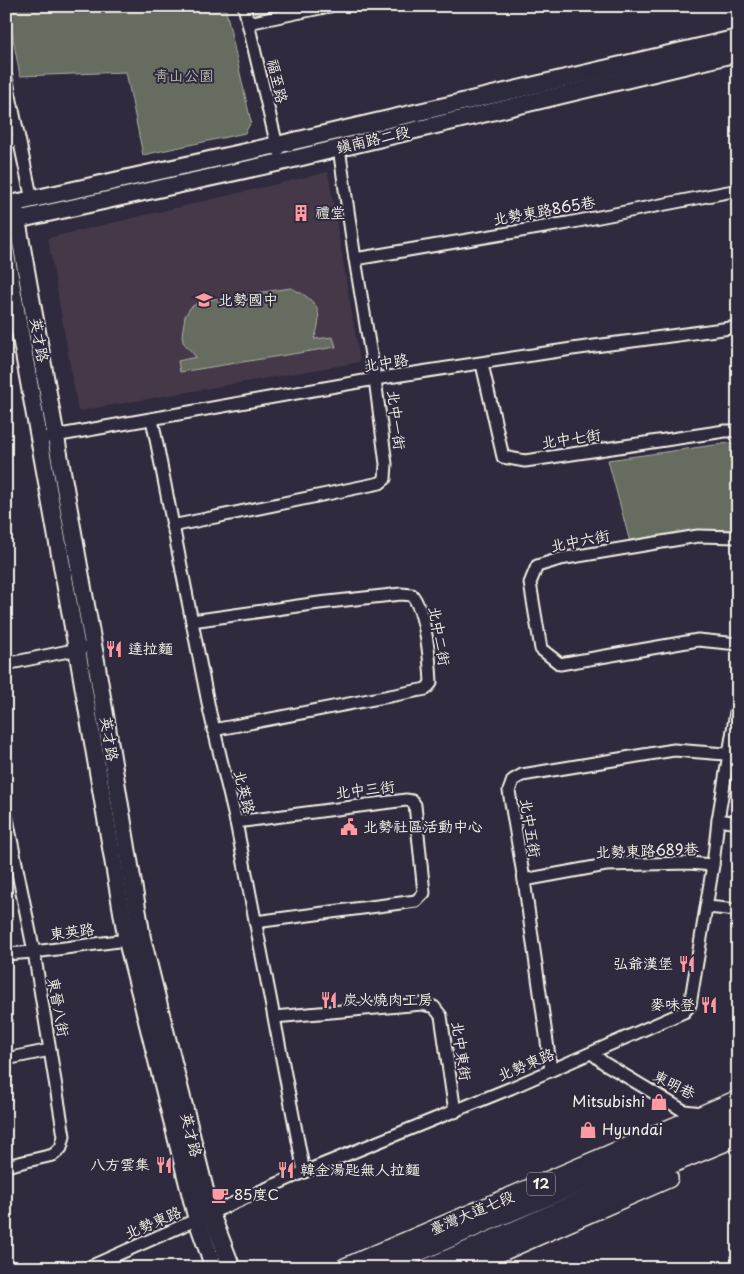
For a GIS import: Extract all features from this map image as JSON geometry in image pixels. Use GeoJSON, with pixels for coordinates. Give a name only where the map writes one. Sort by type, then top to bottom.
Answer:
{"type":"FeatureCollection","features":[{"type":"Feature","properties":{"kind":"main road","name":"臺灣大道七段"},"geometry":{"type":"LineString","coordinates":[[429,1268],[636,1178],[724,1137],[738,1100]]}},
{"type":"Feature","properties":{"kind":"main road","name":"臺灣大道七段"},"geometry":{"type":"LineString","coordinates":[[463,1268],[724,1137],[738,1116]]}},
{"type":"Feature","properties":{"kind":"main road","name":"臺灣大道七段"},"geometry":{"type":"LineString","coordinates":[[345,1268],[724,1137]]}},
{"type":"Feature","properties":{"kind":"main road","name":"臺灣大道七段"},"geometry":{"type":"LineString","coordinates":[[380,1268],[485,1222],[724,1137]]}},
{"type":"Feature","properties":{"kind":"street","name":"福至路"},"geometry":{"type":"LineString","coordinates":[[244,6],[281,162]]}},
{"type":"Feature","properties":{"kind":"street"},"geometry":{"type":"LineString","coordinates":[[248,23],[330,6]]}},
{"type":"Feature","properties":{"kind":"street","name":"鎮南路二段"},"geometry":{"type":"LineString","coordinates":[[11,212],[32,200],[738,38]]}},
{"type":"Feature","properties":{"kind":"street","name":"鎮南路二段"},"geometry":{"type":"LineString","coordinates":[[11,212],[281,162],[738,53]]}},
{"type":"Feature","properties":{"kind":"street"},"geometry":{"type":"LineString","coordinates":[[6,77],[32,200]]}},
{"type":"Feature","properties":{"kind":"street"},"geometry":{"type":"LineString","coordinates":[[6,142],[19,140]]}},
{"type":"Feature","properties":{"kind":"street","name":"北中一街"},"geometry":{"type":"LineString","coordinates":[[172,526],[380,483],[385,479],[386,464],[375,379],[339,148]]}},
{"type":"Feature","properties":{"kind":"street","name":"北勢東路865巷"},"geometry":{"type":"LineString","coordinates":[[355,259],[568,223],[738,190]]}},
{"type":"Feature","properties":{"kind":"street","name":"英才路"},"geometry":{"type":"LineString","coordinates":[[11,212],[57,436],[94,646],[134,939]]}},
{"type":"Feature","properties":{"kind":"street","name":"英才路"},"geometry":{"type":"LineString","coordinates":[[6,254],[77,649],[134,939],[204,1217],[214,1268]]}},
{"type":"Feature","properties":{"kind":"street","name":"北中路"},"geometry":{"type":"LineString","coordinates":[[40,439],[375,379],[738,327]]}},
{"type":"Feature","properties":{"kind":"street","name":"北中七街"},"geometry":{"type":"LineString","coordinates":[[482,364],[503,457],[524,461],[725,431],[738,431]]}},
{"type":"Feature","properties":{"kind":"street","name":"北英路"},"geometry":{"type":"LineString","coordinates":[[152,419],[213,730],[236,822],[304,1172]]}},
{"type":"Feature","properties":{"kind":"street","name":"北中六街"},"geometry":{"type":"LineString","coordinates":[[738,537],[698,536],[560,559],[537,566],[530,583],[541,649],[560,664],[698,640],[738,644]]}},
{"type":"Feature","properties":{"kind":"street","name":"北中二街"},"geometry":{"type":"LineString","coordinates":[[192,622],[318,603],[400,594],[412,595],[418,603],[430,661],[431,683],[426,689],[213,730]]}},
{"type":"Feature","properties":{"kind":"street"},"geometry":{"type":"LineString","coordinates":[[6,664],[94,646]]}},
{"type":"Feature","properties":{"kind":"street","name":"北勢東路"},"geometry":{"type":"LineString","coordinates":[[87,1268],[304,1172],[455,1112],[684,1012],[690,1005],[707,907],[718,820],[734,755],[738,700]]}},
{"type":"Feature","properties":{"kind":"street","name":"北中五街"},"geometry":{"type":"LineString","coordinates":[[551,1070],[524,880],[509,791],[513,780],[522,775],[674,750],[734,755]]}},
{"type":"Feature","properties":{"kind":"street","name":"北中三街"},"geometry":{"type":"LineString","coordinates":[[236,822],[406,800],[412,801],[416,805],[424,893],[416,901],[255,922]]}},
{"type":"Feature","properties":{"kind":"street","name":"東晉八街"},"geometry":{"type":"LineString","coordinates":[[6,814],[34,952],[64,1136],[61,1148],[53,1155],[6,1166]]}},
{"type":"Feature","properties":{"kind":"street"},"geometry":{"type":"LineString","coordinates":[[718,820],[738,823]]}},
{"type":"Feature","properties":{"kind":"street","name":"北勢東路689巷"},"geometry":{"type":"LineString","coordinates":[[524,880],[606,865],[689,863],[713,865]]}},
{"type":"Feature","properties":{"kind":"street"},"geometry":{"type":"LineString","coordinates":[[707,907],[738,910]]}},
{"type":"Feature","properties":{"kind":"street","name":"東英路"},"geometry":{"type":"LineString","coordinates":[[6,954],[134,939]]}},
{"type":"Feature","properties":{"kind":"street","name":"北中東街"},"geometry":{"type":"LineString","coordinates":[[274,1017],[422,1004],[434,1007],[441,1016],[455,1112]]}},
{"type":"Feature","properties":{"kind":"street"},"geometry":{"type":"LineString","coordinates":[[6,1059],[50,1050]]}},
{"type":"Feature","properties":{"kind":"street","name":"東明巷"},"geometry":{"type":"LineString","coordinates":[[592,1053],[604,1063],[724,1137]]}},
{"type":"Feature","properties":{"kind":"street","name":"英才路"},"geometry":{"type":"LineString","coordinates":[[204,1217],[232,1268]]}},
{"type":"Feature","properties":{"kind":"shaded area","name":"北勢國中"},"geometry":{"type":"Polygon","coordinates":[[[328,172],[360,362],[78,411],[48,238],[328,172]]]}},
{"type":"Feature","properties":{"kind":"green space","name":"青山公園"},"geometry":{"type":"Polygon","coordinates":[[[7,6],[225,6],[251,122],[245,133],[143,155],[126,72],[20,76],[7,6]]]}},
{"type":"Feature","properties":{"kind":"green space"},"geometry":{"type":"Polygon","coordinates":[[[291,288],[307,297],[316,308],[319,321],[314,339],[333,337],[336,347],[180,372],[178,361],[196,357],[183,342],[182,335],[185,316],[190,308],[200,301],[291,288]]]}},
{"type":"Feature","properties":{"kind":"green space"},"geometry":{"type":"Polygon","coordinates":[[[729,443],[738,444],[738,533],[698,533],[630,542],[608,460],[729,443]]]}},
{"type":"Feature","properties":{"kind":"place","name":"禮堂"},"geometry":{"type":"Point","coordinates":[301,213]}},
{"type":"Feature","properties":{"kind":"place","name":"北勢國中"},"geometry":{"type":"Point","coordinates":[204,300]}},
{"type":"Feature","properties":{"kind":"place","name":"達拉麵"},"geometry":{"type":"Point","coordinates":[114,649]}},
{"type":"Feature","properties":{"kind":"place","name":"北勢社區活動中心"},"geometry":{"type":"Point","coordinates":[349,827]}},
{"type":"Feature","properties":{"kind":"place","name":"弘爺漢堡"},"geometry":{"type":"Point","coordinates":[687,964]}},
{"type":"Feature","properties":{"kind":"place","name":"炭火燒肉工房"},"geometry":{"type":"Point","coordinates":[329,1000]}},
{"type":"Feature","properties":{"kind":"place","name":"麥味登"},"geometry":{"type":"Point","coordinates":[709,1005]}},
{"type":"Feature","properties":{"kind":"place","name":"Mitsubishi"},"geometry":{"type":"Point","coordinates":[659,1102]}},
{"type":"Feature","properties":{"kind":"place","name":"Hyundai"},"geometry":{"type":"Point","coordinates":[588,1130]}},
{"type":"Feature","properties":{"kind":"place","name":"八方雲集"},"geometry":{"type":"Point","coordinates":[164,1165]}},
{"type":"Feature","properties":{"kind":"place","name":"韓金湯匙無人拉麵"},"geometry":{"type":"Point","coordinates":[286,1170]}},
{"type":"Feature","properties":{"kind":"place","name":"85度C"},"geometry":{"type":"Point","coordinates":[220,1195]}}]}
